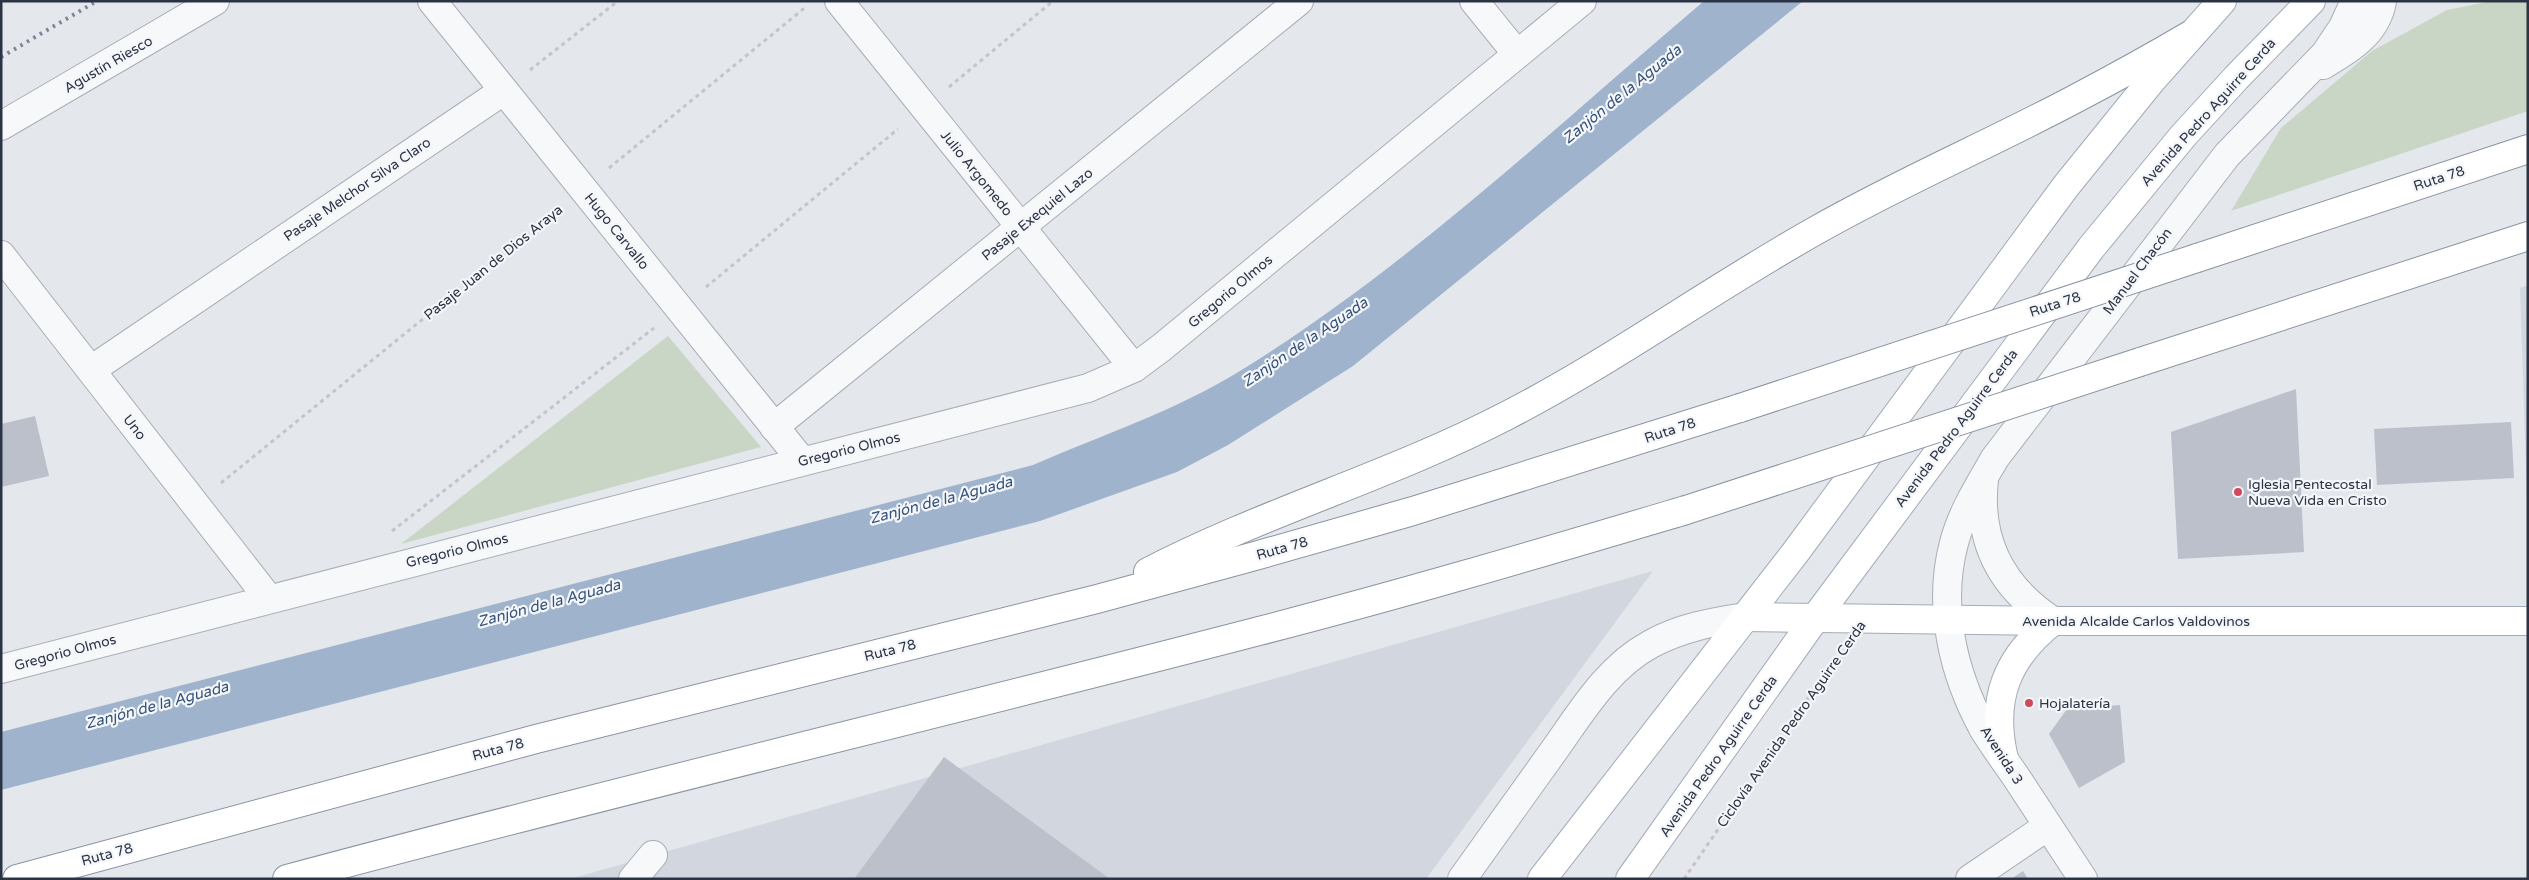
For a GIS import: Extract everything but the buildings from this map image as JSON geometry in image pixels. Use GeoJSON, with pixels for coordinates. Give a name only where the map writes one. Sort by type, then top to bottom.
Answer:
{"type":"FeatureCollection","features":[{"type":"Feature","properties":{"kind":"main road"},"geometry":{"type":"LineString","coordinates":[[1542,879],[1796,553],[2066,186],[2192,34],[2222,1]]}},
{"type":"Feature","properties":{"kind":"main road","name":"Avenida Pedro Aguirre Cerda"},"geometry":{"type":"LineString","coordinates":[[1630,879],[1816,618],[2044,311],[2125,206],[2216,100],[2311,1]]}},
{"type":"Feature","properties":{"kind":"main road"},"geometry":{"type":"LineString","coordinates":[[1097,599],[1212,542],[1428,454],[1507,416],[1644,337],[1728,282],[1816,230],[1880,196],[2074,100],[2192,34]]}},
{"type":"Feature","properties":{"kind":"main road","name":"Ruta 78"},"geometry":{"type":"LineString","coordinates":[[17,879],[527,742],[1097,599],[1404,513],[1740,408],[2528,149]]}},
{"type":"Feature","properties":{"kind":"main road"},"geometry":{"type":"LineString","coordinates":[[287,879],[650,784],[1262,630],[1432,584],[1686,510],[2528,236]]}},
{"type":"Feature","properties":{"kind":"main road","name":"Avenida Alcalde Carlos Valdovinos"},"geometry":{"type":"LineString","coordinates":[[1745,617],[2053,621],[2528,621]]}},
{"type":"Feature","properties":{"kind":"main road"},"geometry":{"type":"LineString","coordinates":[[2004,759],[1999,737],[1999,714],[2002,692],[2010,671],[2021,651],[2053,621]]}},
{"type":"Feature","properties":{"kind":"street","name":"Agustín Riesco"},"geometry":{"type":"LineString","coordinates":[[1,126],[215,1]]}},
{"type":"Feature","properties":{"kind":"street","name":"Hugo Carvallo"},"geometry":{"type":"LineString","coordinates":[[432,1],[802,461]]}},
{"type":"Feature","properties":{"kind":"street","name":"Julio Argomedo"},"geometry":{"type":"LineString","coordinates":[[839,1],[1134,368]]}},
{"type":"Feature","properties":{"kind":"street","name":"Pasaje Exequiel Lazo"},"geometry":{"type":"LineString","coordinates":[[774,426],[1299,1]]}},
{"type":"Feature","properties":{"kind":"street"},"geometry":{"type":"LineString","coordinates":[[1474,1],[1517,54]]}},
{"type":"Feature","properties":{"kind":"street","name":"Gregorio Olmos"},"geometry":{"type":"LineString","coordinates":[[1,669],[1088,388],[1134,368],[1161,348],[1582,1]]}},
{"type":"Feature","properties":{"kind":"street","name":"Manuel Chacón"},"geometry":{"type":"LineString","coordinates":[[1948,620],[1949,568],[1954,543],[1965,512],[1995,458],[2227,154],[2325,54],[2344,27],[2355,1]]}},
{"type":"Feature","properties":{"kind":"street","name":"Manuel Chacón"},"geometry":{"type":"LineString","coordinates":[[2303,77],[2359,41],[2385,5]]}},
{"type":"Feature","properties":{"kind":"street","name":"Pasaje Melchor Silva Claro"},"geometry":{"type":"LineString","coordinates":[[91,370],[503,91]]}},
{"type":"Feature","properties":{"kind":"street","name":"Uno"},"geometry":{"type":"LineString","coordinates":[[1,255],[268,599]]}},
{"type":"Feature","properties":{"kind":"street","name":"Manuel Chacón"},"geometry":{"type":"LineString","coordinates":[[1985,476],[1982,495],[1986,532],[1999,567],[2022,598],[2053,621]]}},
{"type":"Feature","properties":{"kind":"street"},"geometry":{"type":"LineString","coordinates":[[1462,879],[1589,702],[1621,666],[1649,645],[1670,635],[1709,623],[1745,617]]}},
{"type":"Feature","properties":{"kind":"street","name":"Avenida 3"},"geometry":{"type":"LineString","coordinates":[[1948,620],[1959,671],[1970,702],[1985,732],[2083,879]]}},
{"type":"Feature","properties":{"kind":"street"},"geometry":{"type":"LineString","coordinates":[[1970,879],[2048,826]]}},
{"type":"Feature","properties":{"kind":"street"},"geometry":{"type":"LineString","coordinates":[[633,879],[653,855]]}},
{"type":"Feature","properties":{"kind":"path"},"geometry":{"type":"LineString","coordinates":[[503,91],[618,1]]}},
{"type":"Feature","properties":{"kind":"path","name":"Pasaje Juan de Dios Araya"},"geometry":{"type":"LineString","coordinates":[[195,504],[814,1]]}},
{"type":"Feature","properties":{"kind":"path","name":"Ciclovía Avenida Pedro Aguirre Cerda"},"geometry":{"type":"LineString","coordinates":[[1684,879],[1863,618]]}},
{"type":"Feature","properties":{"kind":"shaded area"},"geometry":{"type":"Polygon","coordinates":[[[2528,285],[2528,529],[2520,288],[2528,285]]]}},
{"type":"Feature","properties":{"kind":"shaded area"},"geometry":{"type":"Polygon","coordinates":[[[1653,571],[1426,879],[570,879],[1653,571]]]}},
{"type":"Feature","properties":{"kind":"green space"},"geometry":{"type":"Polygon","coordinates":[[[2492,1],[2528,1],[2528,111],[2231,211],[2281,128],[2372,51],[2447,10],[2492,1]]]}},
{"type":"Feature","properties":{"kind":"green space"},"geometry":{"type":"Polygon","coordinates":[[[668,336],[761,447],[401,544],[668,336]]]}},
{"type":"Feature","properties":{"kind":"water","name":"Zanjón de la Aguada"},"geometry":{"type":"Polygon","coordinates":[[[1704,1],[1803,1],[1353,366],[1228,445],[1177,472],[1040,521],[1,790],[1,732],[1033,465],[1138,422],[1190,398],[1240,371],[1302,331],[1362,288],[1478,195],[1704,1]]]}},
{"type":"Feature","properties":{"kind":"railway"},"geometry":{"type":"LineString","coordinates":[[1,57],[97,1]]}},
{"type":"Feature","properties":{"kind":"place","name":"Iglesia Pentecostal Nueva Vida en Cristo"},"geometry":{"type":"Point","coordinates":[2238,492]}},
{"type":"Feature","properties":{"kind":"place","name":"Hojalatería"},"geometry":{"type":"Point","coordinates":[2029,703]}}]}
